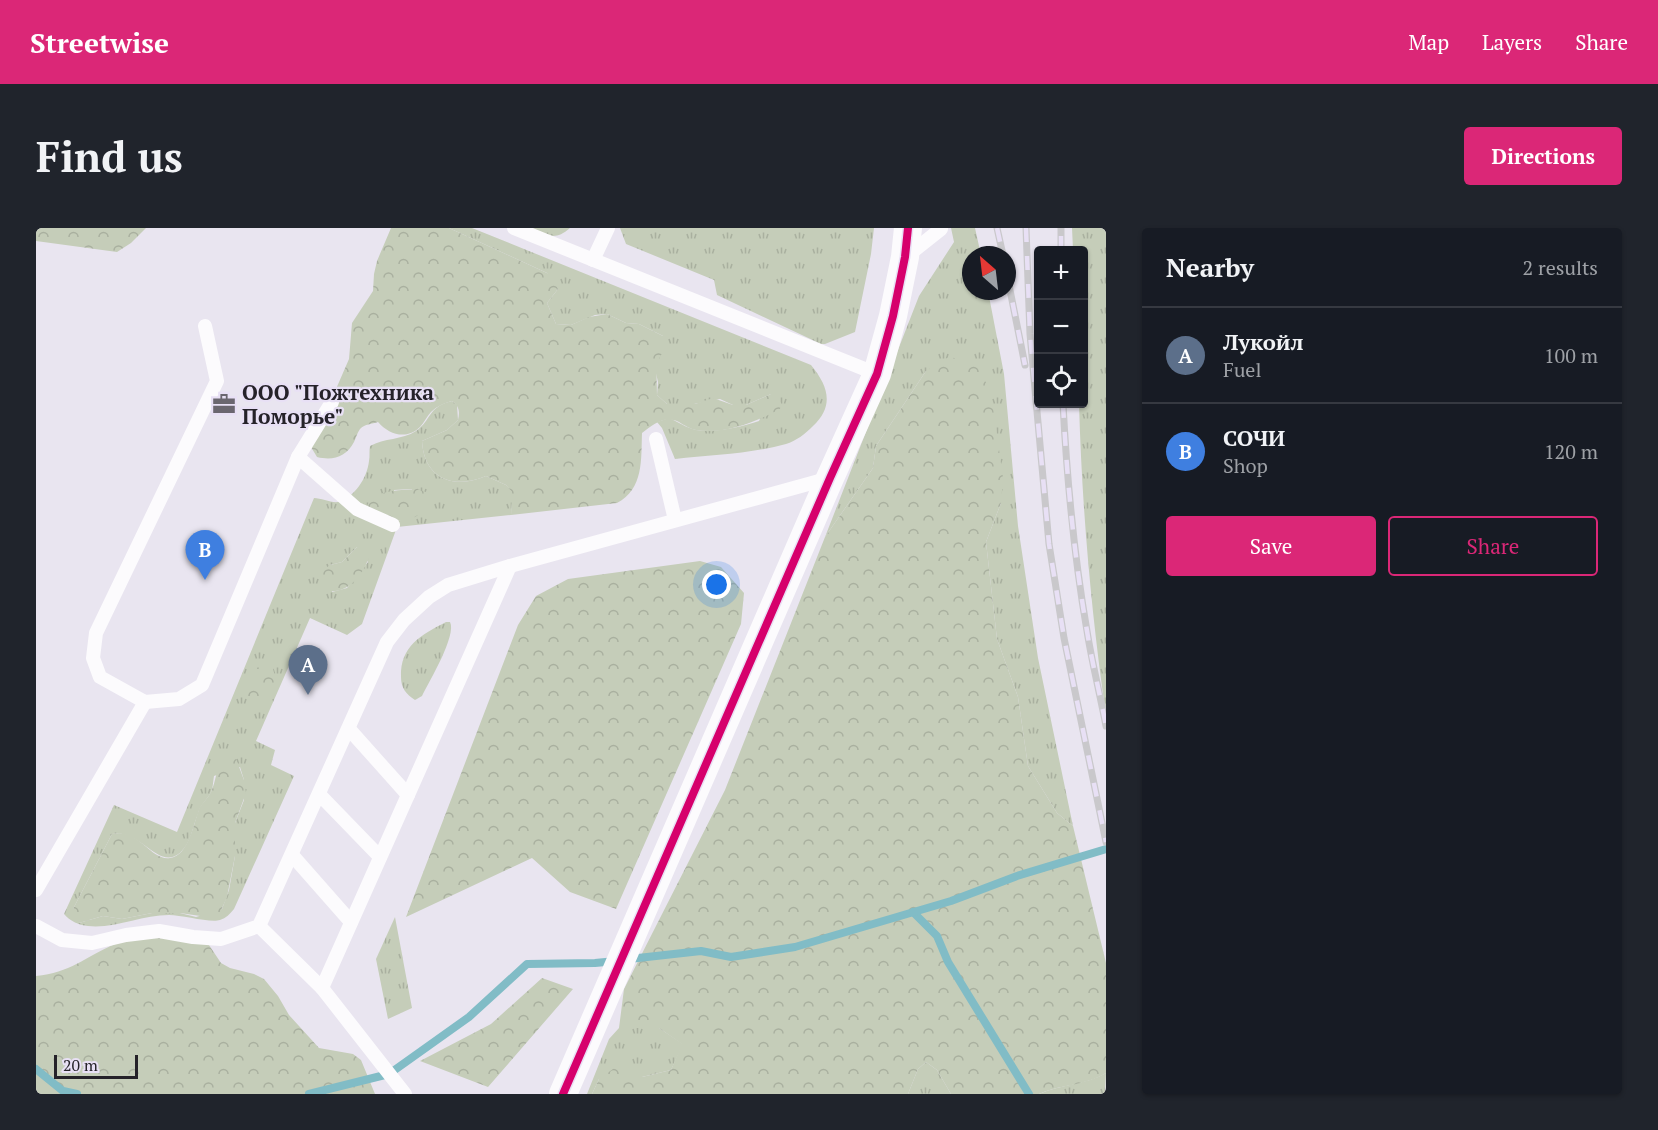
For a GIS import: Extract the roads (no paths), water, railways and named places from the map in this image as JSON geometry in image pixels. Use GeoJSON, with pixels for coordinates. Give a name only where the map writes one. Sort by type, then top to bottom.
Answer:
{"type":"FeatureCollection","features":[{"type":"Feature","properties":{"kind":"street"},"geometry":{"type":"LineString","coordinates":[[563,1094],[877,374],[893,316],[905,257],[908,228]]}},
{"type":"Feature","properties":{"kind":"lane"},"geometry":{"type":"LineString","coordinates":[[514,228],[877,374]]}},
{"type":"Feature","properties":{"kind":"lane"},"geometry":{"type":"LineString","coordinates":[[592,260],[608,228]]}},
{"type":"Feature","properties":{"kind":"lane"},"geometry":{"type":"LineString","coordinates":[[905,257],[940,229]]}},
{"type":"Feature","properties":{"kind":"lane"},"geometry":{"type":"LineString","coordinates":[[205,326],[217,381],[96,633],[93,658],[100,677],[145,702],[179,699],[202,685],[298,457],[332,402]]}},
{"type":"Feature","properties":{"kind":"lane"},"geometry":{"type":"LineString","coordinates":[[656,439],[675,520]]}},
{"type":"Feature","properties":{"kind":"lane"},"geometry":{"type":"LineString","coordinates":[[298,457],[357,509],[393,525]]}},
{"type":"Feature","properties":{"kind":"lane"},"geometry":{"type":"LineString","coordinates":[[36,926],[62,940],[92,943],[126,935],[159,931],[220,939],[259,927],[387,642],[404,620],[429,597],[448,585],[510,566],[830,478]]}},
{"type":"Feature","properties":{"kind":"lane"},"geometry":{"type":"LineString","coordinates":[[322,988],[510,566]]}},
{"type":"Feature","properties":{"kind":"lane"},"geometry":{"type":"LineString","coordinates":[[36,890],[145,702]]}},
{"type":"Feature","properties":{"kind":"lane"},"geometry":{"type":"LineString","coordinates":[[349,729],[408,795]]}},
{"type":"Feature","properties":{"kind":"lane"},"geometry":{"type":"LineString","coordinates":[[319,795],[380,857]]}},
{"type":"Feature","properties":{"kind":"lane"},"geometry":{"type":"LineString","coordinates":[[292,855],[351,922]]}},
{"type":"Feature","properties":{"kind":"lane"},"geometry":{"type":"LineString","coordinates":[[259,927],[322,988],[401,1089]]}},
{"type":"Feature","properties":{"kind":"waterway"},"geometry":{"type":"LineString","coordinates":[[629,959],[701,951],[731,957],[795,947],[951,901],[1017,876],[1106,849]]}},
{"type":"Feature","properties":{"kind":"waterway"},"geometry":{"type":"LineString","coordinates":[[913,912],[937,936],[948,962],[1029,1094]]}},
{"type":"Feature","properties":{"kind":"waterway"},"geometry":{"type":"LineString","coordinates":[[309,1094],[389,1074],[469,1017],[527,964],[616,961]]}},
{"type":"Feature","properties":{"kind":"waterway"},"geometry":{"type":"LineString","coordinates":[[36,1069],[63,1091],[77,1094]]}},
{"type":"Feature","properties":{"kind":"railway"},"geometry":{"type":"LineString","coordinates":[[997,228],[1001,246]]}},
{"type":"Feature","properties":{"kind":"railway"},"geometry":{"type":"LineString","coordinates":[[1026,228],[1030,334],[1049,544],[1064,638],[1106,842]]}},
{"type":"Feature","properties":{"kind":"railway"},"geometry":{"type":"LineString","coordinates":[[1061,228],[1061,246]]}},
{"type":"Feature","properties":{"kind":"railway"},"geometry":{"type":"LineString","coordinates":[[1012,300],[1025,365]]}},
{"type":"Feature","properties":{"kind":"railway"},"geometry":{"type":"LineString","coordinates":[[1063,408],[1078,575],[1106,726]]}},
{"type":"Feature","properties":{"kind":"place","name":"ООО \"Пожтехника Поморье\""},"geometry":{"type":"Point","coordinates":[224,404]}},
{"type":"Feature","properties":{"kind":"place","name":"СОЧИ"},"geometry":{"type":"Point","coordinates":[205,580]}},
{"type":"Feature","properties":{"kind":"place","name":"Лукойл"},"geometry":{"type":"Point","coordinates":[308,695]}}]}
